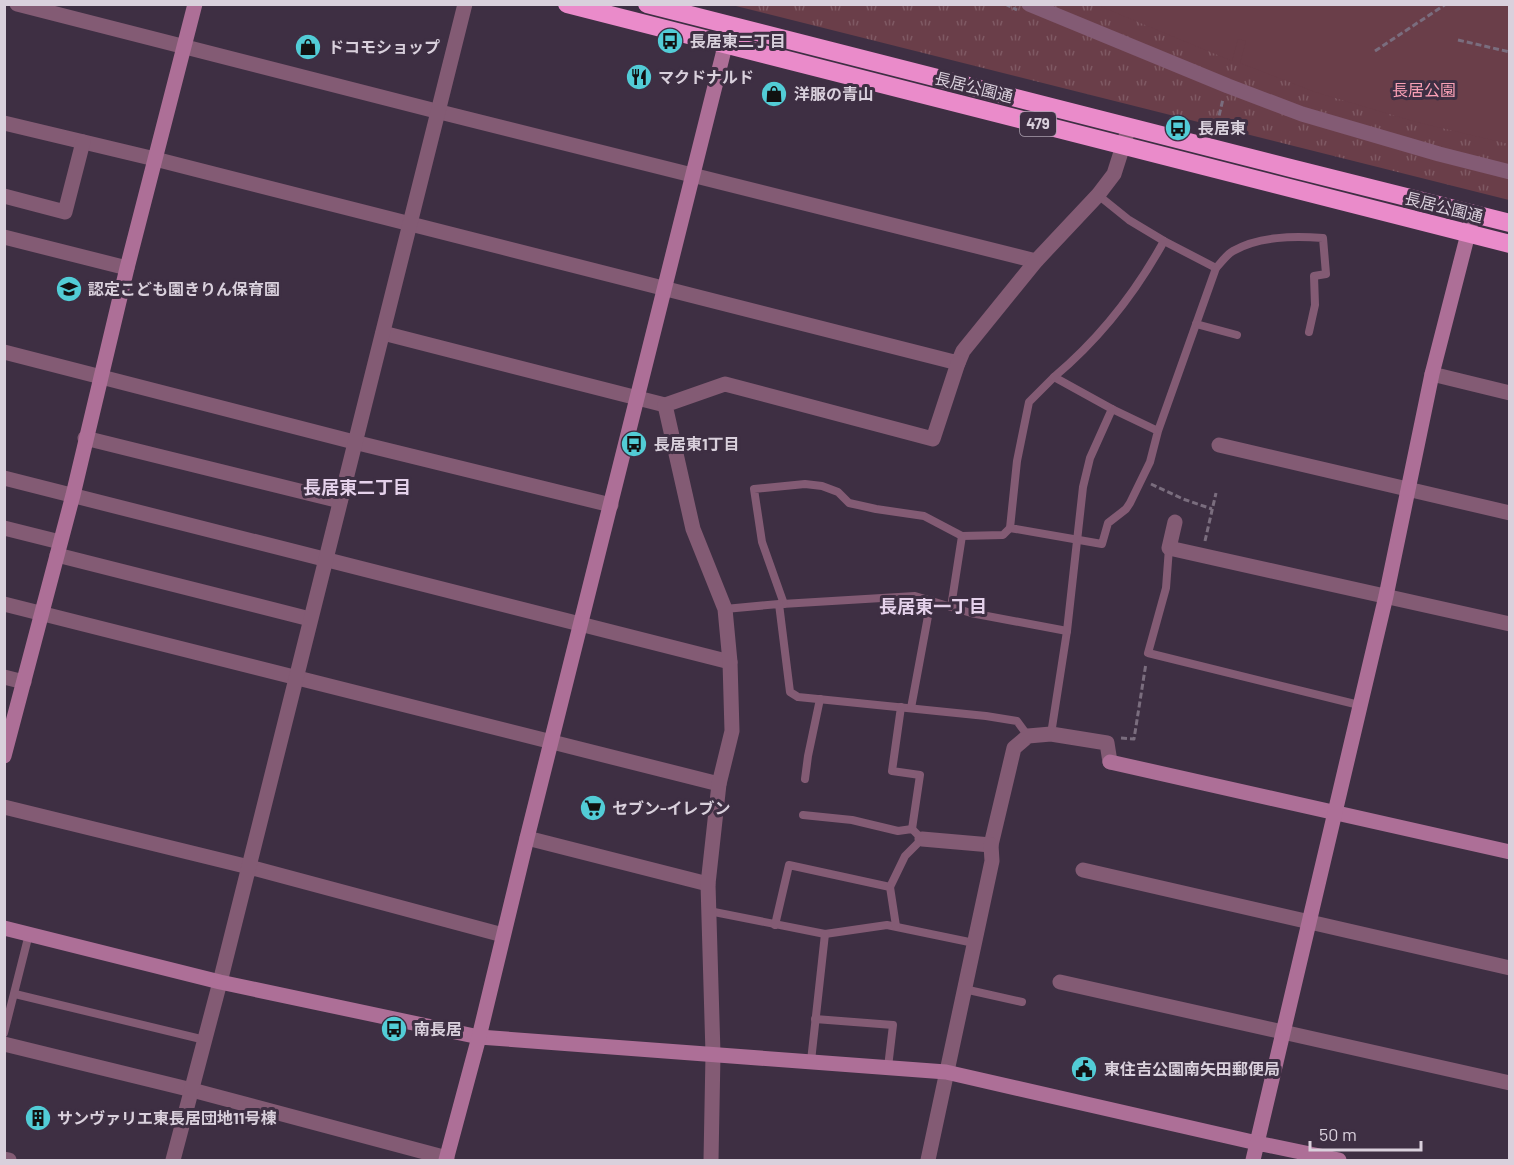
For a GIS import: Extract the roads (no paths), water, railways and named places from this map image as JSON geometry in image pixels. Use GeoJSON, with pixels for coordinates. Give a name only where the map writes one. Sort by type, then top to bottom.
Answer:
{"type":"FeatureCollection","features":[{"type":"Feature","properties":{"kind":"highway","name":"長居公園通"},"geometry":{"type":"LineString","coordinates":[[567,4],[728,35],[1129,127],[1509,223]]}},
{"type":"Feature","properties":{"kind":"highway","name":"長居公園通"},"geometry":{"type":"LineString","coordinates":[[647,4],[728,35],[1124,145],[1509,244]]}},
{"type":"Feature","properties":{"kind":"street"},"geometry":{"type":"LineString","coordinates":[[16,4],[1036,261]]}},
{"type":"Feature","properties":{"kind":"street"},"geometry":{"type":"LineString","coordinates":[[4,756],[73,495],[127,268],[195,4]]}},
{"type":"Feature","properties":{"kind":"street"},"geometry":{"type":"LineString","coordinates":[[173,1161],[249,867],[354,442],[440,112],[465,4]]}},
{"type":"Feature","properties":{"kind":"street"},"geometry":{"type":"LineString","coordinates":[[1029,4],[1302,114],[1509,172]]}},
{"type":"Feature","properties":{"kind":"street"},"geometry":{"type":"LineString","coordinates":[[4,1044],[192,1090],[447,1159],[728,35]]}},
{"type":"Feature","properties":{"kind":"street"},"geometry":{"type":"LineString","coordinates":[[4,123],[155,159],[958,363]]}},
{"type":"Feature","properties":{"kind":"street"},"geometry":{"type":"LineString","coordinates":[[383,333],[664,405],[725,384],[933,439],[963,351],[1036,261],[1098,195],[1114,174],[1129,127]]}},
{"type":"Feature","properties":{"kind":"street"},"geometry":{"type":"LineString","coordinates":[[4,196],[65,212],[83,142]]}},
{"type":"Feature","properties":{"kind":"street"},"geometry":{"type":"LineString","coordinates":[[1253,1161],[1386,596],[1432,374],[1473,214]]}},
{"type":"Feature","properties":{"kind":"street"},"geometry":{"type":"LineString","coordinates":[[4,237],[127,268]]}},
{"type":"Feature","properties":{"kind":"street"},"geometry":{"type":"LineString","coordinates":[[4,352],[611,505]]}},
{"type":"Feature","properties":{"kind":"street"},"geometry":{"type":"LineString","coordinates":[[1432,374],[1509,393]]}},
{"type":"Feature","properties":{"kind":"street"},"geometry":{"type":"LineString","coordinates":[[664,405],[693,529],[725,609],[730,662],[732,731],[719,784],[708,884],[713,1054],[711,1161]]}},
{"type":"Feature","properties":{"kind":"street"},"geometry":{"type":"LineString","coordinates":[[85,438],[340,501]]}},
{"type":"Feature","properties":{"kind":"street"},"geometry":{"type":"LineString","coordinates":[[1220,445],[1509,513]]}},
{"type":"Feature","properties":{"kind":"street"},"geometry":{"type":"LineString","coordinates":[[4,478],[730,662]]}},
{"type":"Feature","properties":{"kind":"street"},"geometry":{"type":"LineString","coordinates":[[1175,522],[1169,548],[1509,624]]}},
{"type":"Feature","properties":{"kind":"street"},"geometry":{"type":"LineString","coordinates":[[4,528],[59,549],[310,619]]}},
{"type":"Feature","properties":{"kind":"street"},"geometry":{"type":"LineString","coordinates":[[4,604],[719,784]]}},
{"type":"Feature","properties":{"kind":"street"},"geometry":{"type":"LineString","coordinates":[[4,677],[24,682]]}},
{"type":"Feature","properties":{"kind":"street"},"geometry":{"type":"LineString","coordinates":[[928,1161],[992,861],[991,845],[1014,748],[1028,736],[1051,734],[1107,743],[1110,762],[1509,852]]}},
{"type":"Feature","properties":{"kind":"street"},"geometry":{"type":"LineString","coordinates":[[4,807],[249,867],[503,935]]}},
{"type":"Feature","properties":{"kind":"street"},"geometry":{"type":"LineString","coordinates":[[917,834],[991,845]]}},
{"type":"Feature","properties":{"kind":"street"},"geometry":{"type":"LineString","coordinates":[[527,838],[708,884]]}},
{"type":"Feature","properties":{"kind":"street"},"geometry":{"type":"LineString","coordinates":[[1083,870],[1509,968]]}},
{"type":"Feature","properties":{"kind":"street"},"geometry":{"type":"LineString","coordinates":[[4,928],[220,982],[479,1037],[946,1072],[1339,1161]]}},
{"type":"Feature","properties":{"kind":"street"},"geometry":{"type":"LineString","coordinates":[[1060,982],[1509,1083]]}},
{"type":"Feature","properties":{"kind":"street"},"geometry":{"type":"LineString","coordinates":[[4,1159],[9,1161]]}},
{"type":"Feature","properties":{"kind":"lane"},"geometry":{"type":"LineString","coordinates":[[1098,195],[1129,220],[1216,268]]}},
{"type":"Feature","properties":{"kind":"lane"},"geometry":{"type":"LineString","coordinates":[[1010,528],[1102,544],[1108,523],[1126,509],[1149,462],[1216,268],[1231,252],[1246,245],[1291,236],[1323,238],[1326,274],[1314,276],[1315,305],[1309,332]]}},
{"type":"Feature","properties":{"kind":"lane"},"geometry":{"type":"LineString","coordinates":[[1028,736],[1017,721],[798,697],[790,692],[782,604],[762,542],[754,489],[805,484],[822,486],[838,492],[849,503],[876,510],[924,516],[962,536],[1003,535],[1010,528],[1020,444],[1029,402],[1077,358],[1112,318],[1153,261],[1164,241]]}},
{"type":"Feature","properties":{"kind":"lane"},"geometry":{"type":"LineString","coordinates":[[1196,324],[1237,335]]}},
{"type":"Feature","properties":{"kind":"lane"},"geometry":{"type":"LineString","coordinates":[[1054,377],[1158,431]]}},
{"type":"Feature","properties":{"kind":"lane"},"geometry":{"type":"LineString","coordinates":[[1051,734],[1067,630],[1076,540],[1086,472],[1112,409]]}},
{"type":"Feature","properties":{"kind":"lane"},"geometry":{"type":"LineString","coordinates":[[951,607],[962,536]]}},
{"type":"Feature","properties":{"kind":"lane"},"geometry":{"type":"LineString","coordinates":[[1169,548],[1166,588],[1148,653],[1359,705]]}},
{"type":"Feature","properties":{"kind":"lane"},"geometry":{"type":"LineString","coordinates":[[725,609],[915,596],[971,613],[1067,630]]}},
{"type":"Feature","properties":{"kind":"lane"},"geometry":{"type":"LineString","coordinates":[[911,708],[931,600]]}},
{"type":"Feature","properties":{"kind":"lane"},"geometry":{"type":"LineString","coordinates":[[805,779],[820,699]]}},
{"type":"Feature","properties":{"kind":"lane"},"geometry":{"type":"LineString","coordinates":[[896,926],[890,887],[917,834],[920,775],[892,771],[901,707]]}},
{"type":"Feature","properties":{"kind":"lane"},"geometry":{"type":"LineString","coordinates":[[803,815],[852,820],[917,834]]}},
{"type":"Feature","properties":{"kind":"lane"},"geometry":{"type":"LineString","coordinates":[[775,925],[789,865],[890,887]]}},
{"type":"Feature","properties":{"kind":"lane"},"geometry":{"type":"LineString","coordinates":[[709,911],[825,934],[887,925],[974,943]]}},
{"type":"Feature","properties":{"kind":"lane"},"geometry":{"type":"LineString","coordinates":[[4,1033],[29,934]]}},
{"type":"Feature","properties":{"kind":"lane"},"geometry":{"type":"LineString","coordinates":[[811,1061],[825,934]]}},
{"type":"Feature","properties":{"kind":"lane"},"geometry":{"type":"LineString","coordinates":[[964,989],[1022,1002]]}},
{"type":"Feature","properties":{"kind":"lane"},"geometry":{"type":"LineString","coordinates":[[15,994],[205,1040]]}},
{"type":"Feature","properties":{"kind":"lane"},"geometry":{"type":"LineString","coordinates":[[815,1019],[893,1025],[888,1067]]}},
{"type":"Feature","properties":{"kind":"place","name":"長居東二丁目"},"geometry":{"type":"Point","coordinates":[670,41]}},
{"type":"Feature","properties":{"kind":"place","name":"ドコモショップ"},"geometry":{"type":"Point","coordinates":[308,47]}},
{"type":"Feature","properties":{"kind":"place","name":"マクドナルド"},"geometry":{"type":"Point","coordinates":[639,77]}},
{"type":"Feature","properties":{"kind":"place","name":"洋服の青山"},"geometry":{"type":"Point","coordinates":[774,94]}},
{"type":"Feature","properties":{"kind":"place","name":"長居東"},"geometry":{"type":"Point","coordinates":[1178,128]}},
{"type":"Feature","properties":{"kind":"place","name":"認定こども園きりん保育園"},"geometry":{"type":"Point","coordinates":[69,289]}},
{"type":"Feature","properties":{"kind":"place","name":"長居東1丁目"},"geometry":{"type":"Point","coordinates":[634,444]}},
{"type":"Feature","properties":{"kind":"place","name":"セブン-イレブン"},"geometry":{"type":"Point","coordinates":[593,808]}},
{"type":"Feature","properties":{"kind":"place","name":"南長居"},"geometry":{"type":"Point","coordinates":[394,1029]}},
{"type":"Feature","properties":{"kind":"place","name":"東住吉公園南矢田郵便局"},"geometry":{"type":"Point","coordinates":[1084,1069]}},
{"type":"Feature","properties":{"kind":"place","name":"サンヴァリエ東長居団地11号棟"},"geometry":{"type":"Point","coordinates":[38,1118]}},
{"type":"Feature","properties":{"kind":"district","name":"長居東二丁目"},"geometry":{"type":"Point","coordinates":[357,488]}},
{"type":"Feature","properties":{"kind":"district","name":"長居東一丁目"},"geometry":{"type":"Point","coordinates":[933,607]}},
{"type":"Feature","properties":{"kind":"park label","name":"長居公園"},"geometry":{"type":"Point","coordinates":[1424,90]}}]}
